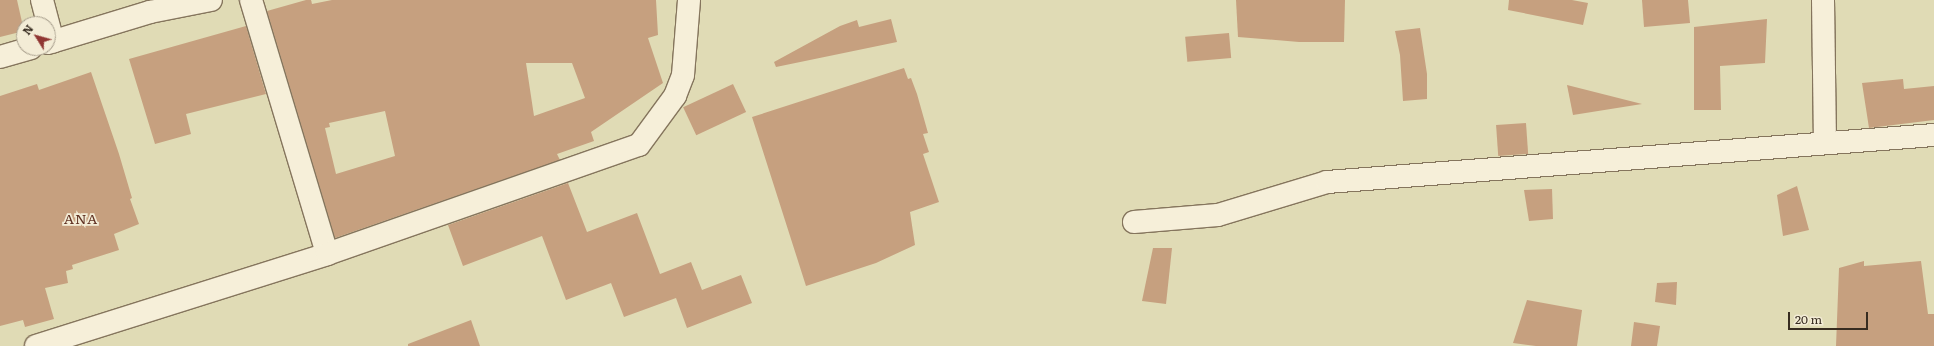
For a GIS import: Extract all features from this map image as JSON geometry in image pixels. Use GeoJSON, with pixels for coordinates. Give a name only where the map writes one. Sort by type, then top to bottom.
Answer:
{"type":"FeatureCollection","features":[{"type":"Feature","properties":{"kind":"street"},"geometry":{"type":"LineString","coordinates":[[42,0],[45,16]]}},
{"type":"Feature","properties":{"kind":"street"},"geometry":{"type":"LineString","coordinates":[[56,40],[150,12],[211,0]]}},
{"type":"Feature","properties":{"kind":"street"},"geometry":{"type":"LineString","coordinates":[[251,0],[327,254]]}},
{"type":"Feature","properties":{"kind":"street"},"geometry":{"type":"LineString","coordinates":[[36,346],[327,254],[639,145],[675,96],[683,75],[689,0]]}},
{"type":"Feature","properties":{"kind":"street"},"geometry":{"type":"LineString","coordinates":[[1823,0],[1825,142]]}},
{"type":"Feature","properties":{"kind":"street"},"geometry":{"type":"LineString","coordinates":[[0,57],[16,52]]}},
{"type":"Feature","properties":{"kind":"street"},"geometry":{"type":"LineString","coordinates":[[1134,222],[1218,215],[1327,182],[1825,142],[1934,135]]}},
{"type":"Feature","properties":{"kind":"shaded area"},"geometry":{"type":"Polygon","coordinates":[[[0,0],[1934,0],[1934,346],[0,346],[0,0]]]}},
{"type":"Feature","properties":{"kind":"building"},"geometry":{"type":"Polygon","coordinates":[[[0,0],[17,0],[21,16],[16,16],[16,33],[0,37],[0,0]]]}},
{"type":"Feature","properties":{"kind":"building"},"geometry":{"type":"Polygon","coordinates":[[[306,0],[311,0],[312,4],[332,0],[656,0],[658,35],[648,38],[663,83],[591,132],[594,141],[557,154],[560,160],[335,238],[267,11],[306,0]],[[526,63],[534,116],[585,98],[572,63],[526,63]],[[385,111],[329,123],[330,127],[325,128],[336,174],[395,156],[385,111]]]}},
{"type":"Feature","properties":{"kind":"building"},"geometry":{"type":"Polygon","coordinates":[[[1236,0],[1345,0],[1344,42],[1299,42],[1238,37],[1236,0]]]}},
{"type":"Feature","properties":{"kind":"building"},"geometry":{"type":"Polygon","coordinates":[[[1509,0],[1572,0],[1588,3],[1583,25],[1508,10],[1509,0]]]}},
{"type":"Feature","properties":{"kind":"building"},"geometry":{"type":"Polygon","coordinates":[[[1642,0],[1688,0],[1690,23],[1644,27],[1642,0]]]}},
{"type":"Feature","properties":{"kind":"building"},"geometry":{"type":"Polygon","coordinates":[[[891,19],[897,42],[776,67],[774,62],[840,26],[857,20],[859,27],[891,19]]]}},
{"type":"Feature","properties":{"kind":"building"},"geometry":{"type":"Polygon","coordinates":[[[1767,19],[1765,63],[1720,66],[1721,110],[1694,110],[1694,27],[1767,19]]]}},
{"type":"Feature","properties":{"kind":"building"},"geometry":{"type":"Polygon","coordinates":[[[246,26],[266,94],[186,114],[191,134],[155,144],[129,59],[246,26]]]}},
{"type":"Feature","properties":{"kind":"building"},"geometry":{"type":"Polygon","coordinates":[[[1420,28],[1427,74],[1427,99],[1403,101],[1400,55],[1395,31],[1420,28]]]}},
{"type":"Feature","properties":{"kind":"building"},"geometry":{"type":"Polygon","coordinates":[[[1229,33],[1231,58],[1187,62],[1185,37],[1229,33]]]}},
{"type":"Feature","properties":{"kind":"building"},"geometry":{"type":"Polygon","coordinates":[[[904,68],[908,79],[911,78],[917,94],[928,133],[923,134],[929,152],[923,154],[939,202],[910,212],[915,245],[876,263],[806,286],[752,117],[904,68]]]}},
{"type":"Feature","properties":{"kind":"building"},"geometry":{"type":"Polygon","coordinates":[[[91,72],[119,154],[132,198],[130,199],[139,224],[114,234],[119,250],[72,265],[73,269],[66,271],[68,283],[45,288],[54,319],[25,327],[23,320],[0,326],[0,96],[37,84],[39,90],[91,72]]]}},
{"type":"Feature","properties":{"kind":"building"},"geometry":{"type":"Polygon","coordinates":[[[1903,79],[1904,89],[1934,86],[1934,120],[1869,128],[1862,83],[1903,79]]]}},
{"type":"Feature","properties":{"kind":"building"},"geometry":{"type":"Polygon","coordinates":[[[733,84],[746,112],[696,135],[683,107],[733,84]]]}},
{"type":"Feature","properties":{"kind":"building"},"geometry":{"type":"Polygon","coordinates":[[[1567,85],[1642,104],[1573,115],[1567,85]]]}},
{"type":"Feature","properties":{"kind":"building"},"geometry":{"type":"Polygon","coordinates":[[[1526,123],[1528,154],[1498,156],[1496,125],[1526,123]]]}},
{"type":"Feature","properties":{"kind":"building"},"geometry":{"type":"Polygon","coordinates":[[[568,183],[587,232],[637,213],[660,274],[691,262],[702,290],[741,275],[752,303],[687,328],[676,298],[624,317],[611,283],[566,300],[542,236],[463,266],[448,225],[568,183]]]}},
{"type":"Feature","properties":{"kind":"building"},"geometry":{"type":"Polygon","coordinates":[[[1797,186],[1809,230],[1783,236],[1777,195],[1797,186]]]}},
{"type":"Feature","properties":{"kind":"building"},"geometry":{"type":"Polygon","coordinates":[[[1552,189],[1553,219],[1529,221],[1524,190],[1552,189]]]}},
{"type":"Feature","properties":{"kind":"building"},"geometry":{"type":"Polygon","coordinates":[[[1153,248],[1172,248],[1166,304],[1142,301],[1153,248]]]}},
{"type":"Feature","properties":{"kind":"building"},"geometry":{"type":"Polygon","coordinates":[[[1864,261],[1864,266],[1921,261],[1928,314],[1934,314],[1934,346],[1836,346],[1839,268],[1864,261]]]}},
{"type":"Feature","properties":{"kind":"building"},"geometry":{"type":"Polygon","coordinates":[[[1677,282],[1676,305],[1655,302],[1657,283],[1677,282]]]}},
{"type":"Feature","properties":{"kind":"building"},"geometry":{"type":"Polygon","coordinates":[[[1527,300],[1582,310],[1577,346],[1536,346],[1513,343],[1527,300]]]}},
{"type":"Feature","properties":{"kind":"building"},"geometry":{"type":"Polygon","coordinates":[[[471,320],[480,346],[408,346],[408,344],[471,320]]]}},
{"type":"Feature","properties":{"kind":"building"},"geometry":{"type":"Polygon","coordinates":[[[1634,322],[1660,326],[1657,346],[1631,346],[1634,322]]]}},
{"type":"Feature","properties":{"kind":"district","name":"ANA"},"geometry":{"type":"Point","coordinates":[81,218]}}]}
